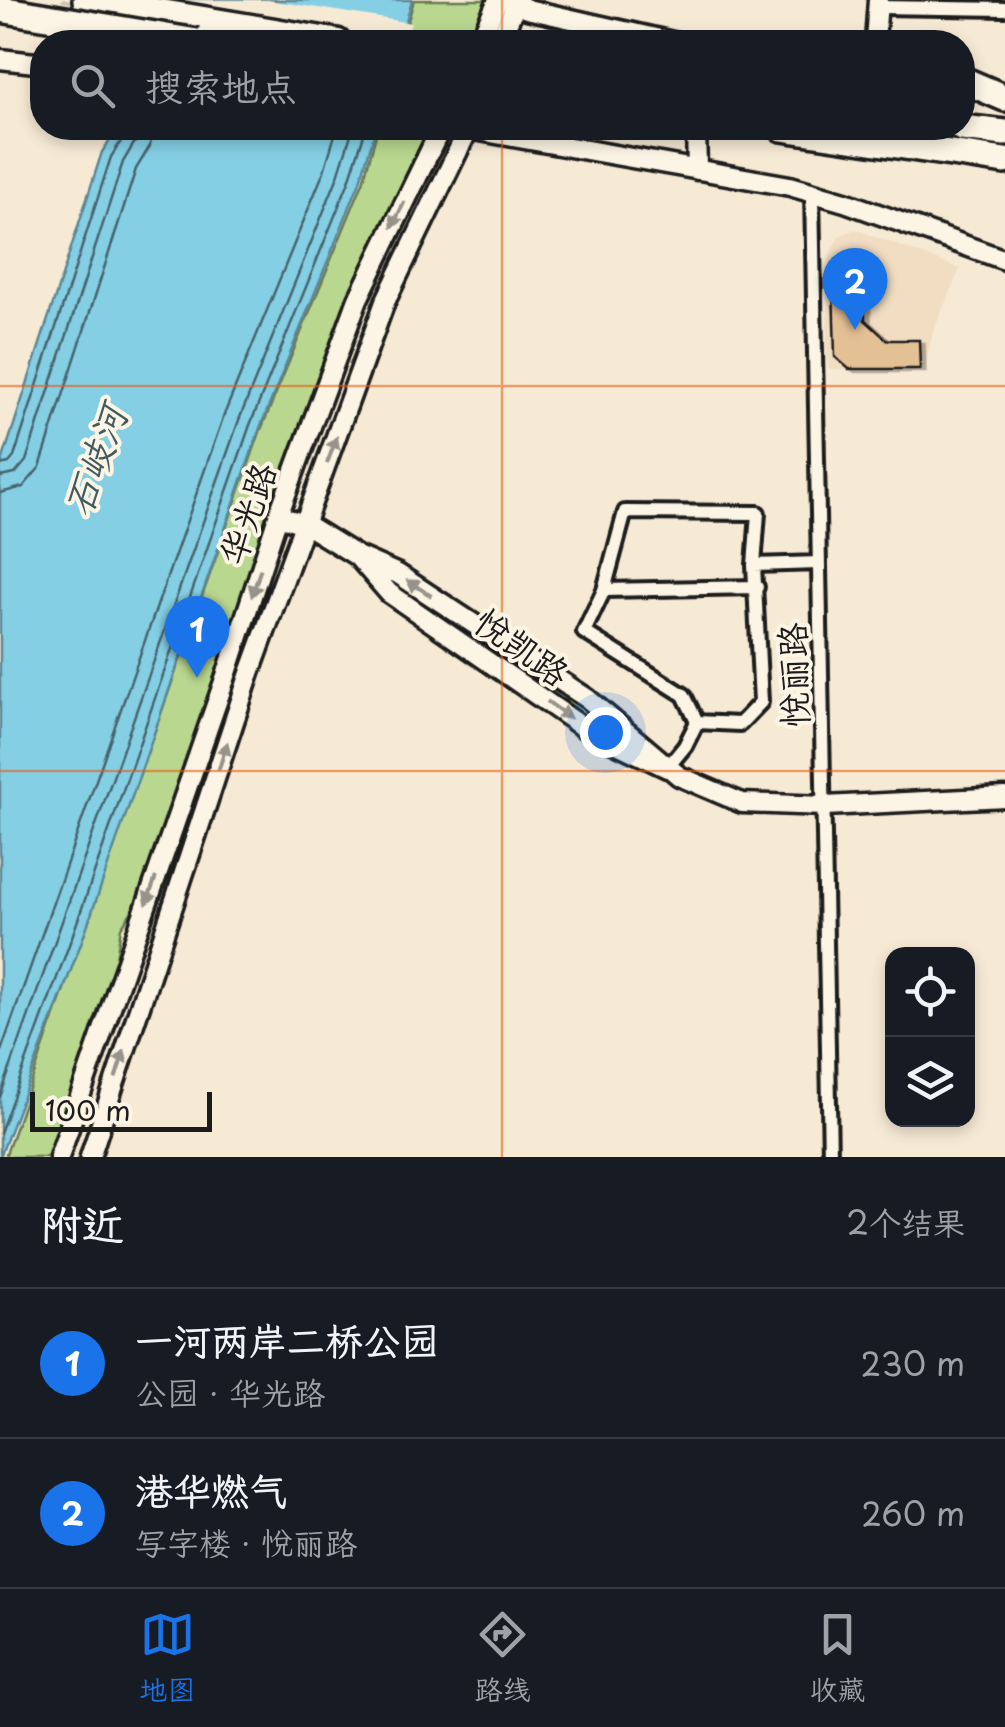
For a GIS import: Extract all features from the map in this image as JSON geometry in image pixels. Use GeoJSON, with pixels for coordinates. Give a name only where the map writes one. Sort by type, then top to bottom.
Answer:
{"type":"FeatureCollection","features":[{"type":"Feature","properties":{"kind":"highway"},"geometry":{"type":"LineString","coordinates":[[86,0],[265,30]]}},
{"type":"Feature","properties":{"kind":"highway"},"geometry":{"type":"LineString","coordinates":[[0,9],[125,30]]}},
{"type":"Feature","properties":{"kind":"highway"},"geometry":{"type":"LineString","coordinates":[[975,85],[1005,98]]}},
{"type":"Feature","properties":{"kind":"highway"},"geometry":{"type":"LineString","coordinates":[[975,130],[1005,133]]}},
{"type":"Feature","properties":{"kind":"highway"},"geometry":{"type":"LineString","coordinates":[[864,140],[1001,160]]}},
{"type":"Feature","properties":{"kind":"main road"},"geometry":{"type":"LineString","coordinates":[[488,30],[510,1]]}},
{"type":"Feature","properties":{"kind":"main road"},"geometry":{"type":"LineString","coordinates":[[502,30],[510,1]]}},
{"type":"Feature","properties":{"kind":"main road"},"geometry":{"type":"LineString","coordinates":[[510,1],[625,30]]}},
{"type":"Feature","properties":{"kind":"main road"},"geometry":{"type":"LineString","coordinates":[[877,30],[878,3]]}},
{"type":"Feature","properties":{"kind":"main road"},"geometry":{"type":"LineString","coordinates":[[0,58],[30,62]]}},
{"type":"Feature","properties":{"kind":"main road"},"geometry":{"type":"LineString","coordinates":[[975,81],[1005,82]]}},
{"type":"Feature","properties":{"kind":"main road","name":"华光路"},"geometry":{"type":"LineString","coordinates":[[58,1157],[278,516],[358,299],[435,140]]}},
{"type":"Feature","properties":{"kind":"main road","name":"华光路"},"geometry":{"type":"LineString","coordinates":[[90,1157],[250,673],[385,302],[461,140]]}},
{"type":"Feature","properties":{"kind":"main road"},"geometry":{"type":"LineString","coordinates":[[533,140],[812,192],[1005,260]]}},
{"type":"Feature","properties":{"kind":"main road"},"geometry":{"type":"LineString","coordinates":[[696,140],[697,170]]}},
{"type":"Feature","properties":{"kind":"main road","name":"悦凯路"},"geometry":{"type":"LineString","coordinates":[[278,516],[305,524],[356,556],[398,574],[588,699],[667,768]]}},
{"type":"Feature","properties":{"kind":"main road","name":"悦凯路"},"geometry":{"type":"LineString","coordinates":[[356,556],[389,593],[584,728],[742,803],[825,806],[1005,796]]}},
{"type":"Feature","properties":{"kind":"street"},"geometry":{"type":"LineString","coordinates":[[878,3],[1005,9]]}},
{"type":"Feature","properties":{"kind":"street","name":"悦丽路"},"geometry":{"type":"LineString","coordinates":[[812,192],[830,1157]]}},
{"type":"Feature","properties":{"kind":"street"},"geometry":{"type":"LineString","coordinates":[[625,512],[758,513],[754,565],[760,702],[740,724],[697,722],[684,695],[584,632],[604,590],[625,512]]}},
{"type":"Feature","properties":{"kind":"street"},"geometry":{"type":"LineString","coordinates":[[754,565],[818,563]]}},
{"type":"Feature","properties":{"kind":"street"},"geometry":{"type":"LineString","coordinates":[[604,590],[757,587]]}},
{"type":"Feature","properties":{"kind":"street"},"geometry":{"type":"LineString","coordinates":[[667,768],[685,746],[697,722]]}},
{"type":"Feature","properties":{"kind":"shaded area"},"geometry":{"type":"Polygon","coordinates":[[[855,229],[960,269],[933,332],[924,370],[829,369],[826,358],[830,253],[839,236],[855,229]]]}},
{"type":"Feature","properties":{"kind":"green space"},"geometry":{"type":"Polygon","coordinates":[[[414,0],[492,0],[478,30],[405,30],[414,0]]]}},
{"type":"Feature","properties":{"kind":"green space"},"geometry":{"type":"Polygon","coordinates":[[[375,140],[428,140],[367,271],[199,746],[175,791],[166,827],[135,906],[121,928],[115,964],[48,1157],[5,1157],[260,432],[363,182],[375,140]]]}},
{"type":"Feature","properties":{"kind":"green space"},"geometry":{"type":"Polygon","coordinates":[[[377,568],[591,708],[622,739],[582,721],[388,587],[377,568]]]}},
{"type":"Feature","properties":{"kind":"water"},"geometry":{"type":"Polygon","coordinates":[[[185,0],[412,0],[403,30],[339,30],[185,0]]]}},
{"type":"Feature","properties":{"kind":"water","name":"石岐河"},"geometry":{"type":"Polygon","coordinates":[[[110,140],[372,140],[359,184],[260,428],[83,938],[0,1157],[0,468],[102,152],[110,140]]]}},
{"type":"Feature","properties":{"kind":"pier"},"geometry":{"type":"Polygon","coordinates":[[[180,0],[268,0],[411,23],[409,30],[170,30],[180,0]]]}},
{"type":"Feature","properties":{"kind":"building"},"geometry":{"type":"Polygon","coordinates":[[[864,284],[865,320],[887,340],[919,340],[920,369],[849,369],[835,357],[833,285],[864,284]]]}},
{"type":"Feature","properties":{"kind":"tunnel"},"geometry":{"type":"LineString","coordinates":[[65,30],[71,0]]}},
{"type":"Feature","properties":{"kind":"place","name":"港华燃气"},"geometry":{"type":"Point","coordinates":[855,330]}},
{"type":"Feature","properties":{"kind":"place","name":"一河两岸二桥公园"},"geometry":{"type":"Point","coordinates":[197,678]}}]}
